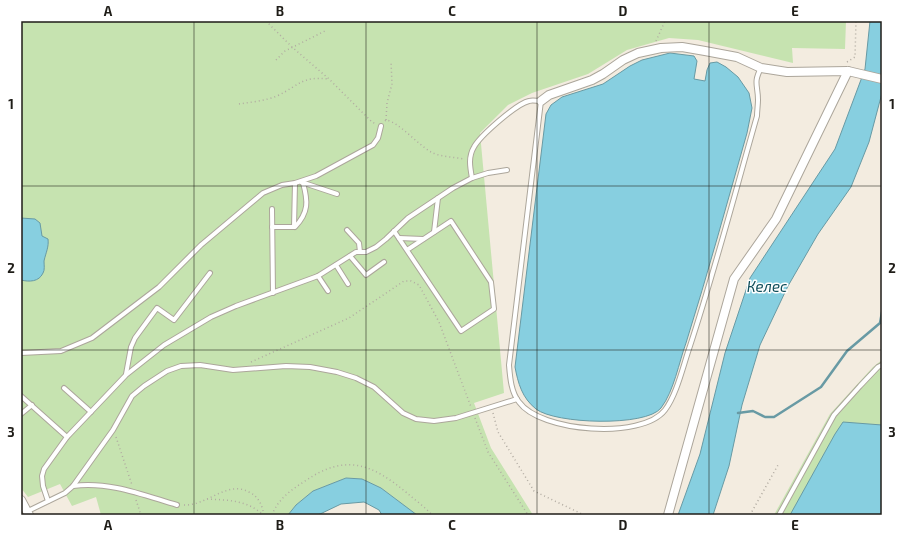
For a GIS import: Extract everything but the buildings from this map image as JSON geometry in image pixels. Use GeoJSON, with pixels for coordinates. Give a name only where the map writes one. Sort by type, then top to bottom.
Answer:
{"type":"FeatureCollection","features":[{"type":"Feature","properties":{"kind":"street"},"geometry":{"type":"LineString","coordinates":[[541,101],[549,95],[592,80],[623,60],[638,53],[661,48],[682,47],[705,50],[737,58],[761,68],[787,72],[848,71],[882,79]]}},
{"type":"Feature","properties":{"kind":"street"},"geometry":{"type":"LineString","coordinates":[[668,515],[734,279],[776,219],[848,71]]}},
{"type":"Feature","properties":{"kind":"street"},"geometry":{"type":"LineString","coordinates":[[21,500],[29,513]]}},
{"type":"Feature","properties":{"kind":"lane"},"geometry":{"type":"LineString","coordinates":[[472,178],[470,160],[474,147],[498,122],[518,106],[529,101],[541,101],[509,365],[510,380],[519,403],[531,414],[544,420],[572,427],[602,429],[627,427],[647,422],[657,418],[664,411],[673,397],[698,323],[757,116],[758,99],[756,77],[761,68]]}},
{"type":"Feature","properties":{"kind":"lane"},"geometry":{"type":"LineString","coordinates":[[21,353],[61,351],[92,338],[159,287],[201,245],[263,193],[282,185],[299,182],[316,176],[373,146],[378,138],[381,126]]}},
{"type":"Feature","properties":{"kind":"lane"},"geometry":{"type":"LineString","coordinates":[[48,502],[43,486],[42,476],[44,469],[67,437],[126,375],[164,345],[211,318],[236,306],[318,276],[356,252],[366,252],[376,247],[408,218],[453,188],[472,178],[488,173],[508,170]]}},
{"type":"Feature","properties":{"kind":"lane"},"geometry":{"type":"LineString","coordinates":[[299,182],[337,194]]}},
{"type":"Feature","properties":{"kind":"lane"},"geometry":{"type":"LineString","coordinates":[[294,227],[299,182]]}},
{"type":"Feature","properties":{"kind":"lane"},"geometry":{"type":"LineString","coordinates":[[272,227],[294,227],[300,221],[307,206],[307,200],[299,182]]}},
{"type":"Feature","properties":{"kind":"lane"},"geometry":{"type":"LineString","coordinates":[[434,232],[438,198]]}},
{"type":"Feature","properties":{"kind":"lane"},"geometry":{"type":"LineString","coordinates":[[272,209],[273,293]]}},
{"type":"Feature","properties":{"kind":"lane"},"geometry":{"type":"LineString","coordinates":[[394,231],[462,331],[494,308],[491,282],[451,221],[407,250]]}},
{"type":"Feature","properties":{"kind":"lane"},"geometry":{"type":"LineString","coordinates":[[346,230],[359,243],[360,252]]}},
{"type":"Feature","properties":{"kind":"lane"},"geometry":{"type":"LineString","coordinates":[[399,238],[424,239]]}},
{"type":"Feature","properties":{"kind":"lane"},"geometry":{"type":"LineString","coordinates":[[350,256],[366,274],[384,262]]}},
{"type":"Feature","properties":{"kind":"lane"},"geometry":{"type":"LineString","coordinates":[[336,265],[348,284]]}},
{"type":"Feature","properties":{"kind":"lane"},"geometry":{"type":"LineString","coordinates":[[126,375],[131,347],[135,338],[157,308],[174,320],[210,273]]}},
{"type":"Feature","properties":{"kind":"lane"},"geometry":{"type":"LineString","coordinates":[[318,276],[328,291]]}},
{"type":"Feature","properties":{"kind":"lane"},"geometry":{"type":"LineString","coordinates":[[779,515],[834,415],[882,364]]}},
{"type":"Feature","properties":{"kind":"lane"},"geometry":{"type":"LineString","coordinates":[[29,513],[65,493],[73,486],[113,430],[132,396],[167,371],[181,366],[200,365],[233,370],[286,366],[310,367],[337,372],[356,378],[374,387],[403,413],[416,419],[434,421],[456,418],[517,399]]}},
{"type":"Feature","properties":{"kind":"lane"},"geometry":{"type":"LineString","coordinates":[[64,388],[91,412]]}},
{"type":"Feature","properties":{"kind":"lane"},"geometry":{"type":"LineString","coordinates":[[21,396],[67,437]]}},
{"type":"Feature","properties":{"kind":"lane"},"geometry":{"type":"LineString","coordinates":[[21,414],[32,405]]}},
{"type":"Feature","properties":{"kind":"lane"},"geometry":{"type":"LineString","coordinates":[[73,486],[88,484],[104,485],[177,505]]}},
{"type":"Feature","properties":{"kind":"path"},"geometry":{"type":"LineString","coordinates":[[266,21],[292,47],[329,79],[372,122],[381,126],[386,120],[387,103],[392,84],[391,61]]}},
{"type":"Feature","properties":{"kind":"path"},"geometry":{"type":"LineString","coordinates":[[653,50],[665,21]]}},
{"type":"Feature","properties":{"kind":"path"},"geometry":{"type":"LineString","coordinates":[[848,71],[847,61],[855,58],[856,21]]}},
{"type":"Feature","properties":{"kind":"path"},"geometry":{"type":"LineString","coordinates":[[276,60],[285,51],[325,31]]}},
{"type":"Feature","properties":{"kind":"path"},"geometry":{"type":"LineString","coordinates":[[239,104],[275,96],[306,79],[315,77],[329,79]]}},
{"type":"Feature","properties":{"kind":"path"},"geometry":{"type":"LineString","coordinates":[[386,120],[392,121],[419,144],[433,153],[470,160]]}},
{"type":"Feature","properties":{"kind":"path"},"geometry":{"type":"LineString","coordinates":[[248,364],[349,318],[404,281],[411,281],[419,285],[439,322],[488,452],[528,515]]}},
{"type":"Feature","properties":{"kind":"path"},"geometry":{"type":"LineString","coordinates":[[492,407],[498,432],[534,491],[584,515]]}},
{"type":"Feature","properties":{"kind":"path"},"geometry":{"type":"LineString","coordinates":[[113,430],[141,515]]}},
{"type":"Feature","properties":{"kind":"path"},"geometry":{"type":"LineString","coordinates":[[272,515],[276,506],[290,491],[316,473],[334,467],[348,465],[363,466],[379,472],[432,515]]}},
{"type":"Feature","properties":{"kind":"path"},"geometry":{"type":"LineString","coordinates":[[750,515],[778,465]]}},
{"type":"Feature","properties":{"kind":"path"},"geometry":{"type":"LineString","coordinates":[[177,505],[186,506],[231,489],[243,489],[255,495],[261,505],[264,515]]}},
{"type":"Feature","properties":{"kind":"path"},"geometry":{"type":"LineString","coordinates":[[206,499],[241,502],[257,509],[264,515]]}},
{"type":"Feature","properties":{"kind":"green space"},"geometry":{"type":"Polygon","coordinates":[[[21,21],[846,21],[845,49],[792,48],[793,63],[698,40],[669,38],[627,50],[588,74],[532,93],[508,105],[480,133],[504,393],[474,403],[491,448],[533,515],[417,515],[381,488],[362,479],[346,478],[313,491],[296,505],[288,515],[101,515],[96,497],[72,506],[60,484],[28,497],[21,488],[21,21]]]}},
{"type":"Feature","properties":{"kind":"green space"},"geometry":{"type":"Polygon","coordinates":[[[882,360],[882,515],[774,515],[830,414],[873,367],[882,360]]]}},
{"type":"Feature","properties":{"kind":"water","name":"Келес"},"geometry":{"type":"Polygon","coordinates":[[[870,21],[882,21],[882,93],[869,142],[851,187],[818,234],[788,286],[760,345],[742,405],[729,466],[713,515],[678,515],[700,454],[725,353],[750,278],[835,149],[865,69],[870,21]]]}},
{"type":"Feature","properties":{"kind":"water"},"geometry":{"type":"Polygon","coordinates":[[[670,53],[694,56],[697,61],[694,79],[705,81],[710,63],[717,62],[726,67],[738,77],[749,93],[752,108],[747,133],[673,385],[661,408],[652,414],[638,418],[620,421],[600,421],[561,418],[546,414],[536,409],[527,400],[519,384],[515,367],[546,114],[551,105],[562,97],[603,84],[642,60],[670,53]]]}},
{"type":"Feature","properties":{"kind":"water"},"geometry":{"type":"Polygon","coordinates":[[[21,218],[35,219],[40,223],[42,236],[48,239],[48,247],[44,261],[44,272],[34,281],[21,280],[21,218]]]}},
{"type":"Feature","properties":{"kind":"water"},"geometry":{"type":"Polygon","coordinates":[[[843,422],[882,425],[882,515],[790,515],[835,434],[843,422]]]}},
{"type":"Feature","properties":{"kind":"water"},"geometry":{"type":"Polygon","coordinates":[[[346,478],[362,479],[381,488],[417,515],[382,515],[379,510],[364,502],[341,504],[318,515],[288,515],[296,505],[313,491],[346,478]]]}},
{"type":"Feature","properties":{"kind":"waterway"},"geometry":{"type":"LineString","coordinates":[[738,413],[753,411],[765,417],[774,417],[821,387],[847,351],[880,323],[882,312]]}}]}
